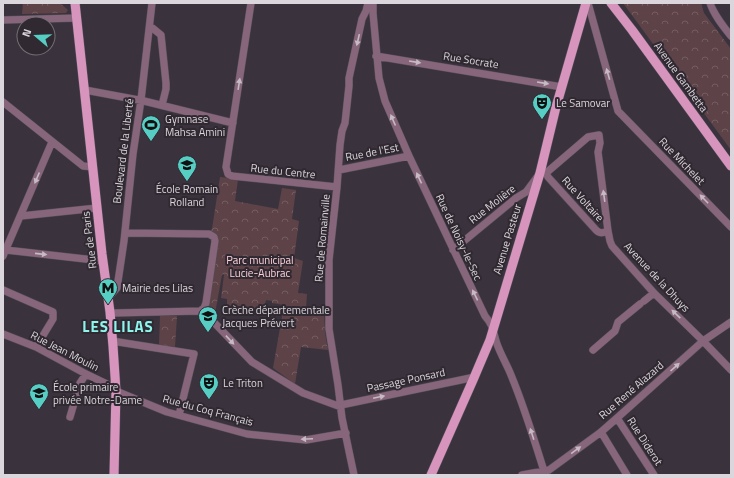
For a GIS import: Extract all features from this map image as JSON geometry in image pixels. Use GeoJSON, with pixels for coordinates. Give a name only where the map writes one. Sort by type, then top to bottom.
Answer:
{"type":"FeatureCollection","features":[{"type":"Feature","properties":{"kind":"main road","name":"Rue de Paris"},"geometry":{"type":"LineString","coordinates":[[75,3],[103,261],[110,312],[116,391],[114,475]]}},
{"type":"Feature","properties":{"kind":"main road","name":"Avenue Pasteur"},"geometry":{"type":"LineString","coordinates":[[432,475],[487,348],[503,294],[543,173],[556,107],[587,3]]}},
{"type":"Feature","properties":{"kind":"main road","name":"Avenue Gambetta"},"geometry":{"type":"LineString","coordinates":[[611,3],[731,166]]}},
{"type":"Feature","properties":{"kind":"street","name":"Boulevard de la Liberté"},"geometry":{"type":"LineString","coordinates":[[108,298],[117,288],[125,233],[133,154],[152,3]]}},
{"type":"Feature","properties":{"kind":"street"},"geometry":{"type":"LineString","coordinates":[[85,90],[141,100],[233,123],[251,3]]}},
{"type":"Feature","properties":{"kind":"street","name":"Rue de Romainville"},"geometry":{"type":"LineString","coordinates":[[354,475],[342,418],[330,329],[329,260],[341,138],[345,123],[348,100],[349,78],[362,19],[369,13],[368,3]]}},
{"type":"Feature","properties":{"kind":"street","name":"Rue de Noisy-le-Sec"},"geometry":{"type":"LineString","coordinates":[[373,3],[369,13],[375,24],[378,78],[385,101],[453,250],[486,316],[490,321],[496,342],[520,399],[545,473]]}},
{"type":"Feature","properties":{"kind":"street","name":"Rue Michelet"},"geometry":{"type":"LineString","coordinates":[[587,3],[618,111],[731,227]]}},
{"type":"Feature","properties":{"kind":"street"},"geometry":{"type":"LineString","coordinates":[[710,3],[720,22],[731,36]]}},
{"type":"Feature","properties":{"kind":"street"},"geometry":{"type":"LineString","coordinates":[[3,20],[77,18]]}},
{"type":"Feature","properties":{"kind":"street"},"geometry":{"type":"LineString","coordinates":[[150,26],[161,35],[166,83],[162,106]]}},
{"type":"Feature","properties":{"kind":"street","name":"Rue Socrate"},"geometry":{"type":"LineString","coordinates":[[376,56],[562,86]]}},
{"type":"Feature","properties":{"kind":"street"},"geometry":{"type":"LineString","coordinates":[[3,102],[83,166],[93,167]]}},
{"type":"Feature","properties":{"kind":"street","name":"Rue du Centre"},"geometry":{"type":"LineString","coordinates":[[233,123],[226,167],[228,174],[232,176],[337,188]]}},
{"type":"Feature","properties":{"kind":"street","name":"Rue Molière"},"geometry":{"type":"LineString","coordinates":[[453,250],[516,198],[526,192],[543,173],[588,137],[600,135]]}},
{"type":"Feature","properties":{"kind":"street","name":"Avenue de la Dhuys"},"geometry":{"type":"LineString","coordinates":[[600,135],[598,152],[608,231],[612,246],[654,293],[731,370]]}},
{"type":"Feature","properties":{"kind":"street"},"geometry":{"type":"LineString","coordinates":[[52,142],[4,252],[103,261]]}},
{"type":"Feature","properties":{"kind":"street","name":"Rue de l'Est"},"geometry":{"type":"LineString","coordinates":[[339,170],[409,156]]}},
{"type":"Feature","properties":{"kind":"street","name":"Rue Voltaire"},"geometry":{"type":"LineString","coordinates":[[543,173],[596,230],[600,233],[608,231]]}},
{"type":"Feature","properties":{"kind":"street"},"geometry":{"type":"LineString","coordinates":[[21,216],[97,208]]}},
{"type":"Feature","properties":{"kind":"street"},"geometry":{"type":"LineString","coordinates":[[125,233],[209,234],[214,237],[215,241],[206,303],[202,311]]}},
{"type":"Feature","properties":{"kind":"street"},"geometry":{"type":"LineString","coordinates":[[3,290],[53,312],[53,319],[36,347]]}},
{"type":"Feature","properties":{"kind":"street"},"geometry":{"type":"LineString","coordinates":[[593,350],[616,331],[618,322],[654,293]]}},
{"type":"Feature","properties":{"kind":"street"},"geometry":{"type":"LineString","coordinates":[[110,312],[202,311],[252,362],[303,393],[341,406]]}},
{"type":"Feature","properties":{"kind":"street","name":"Rue René Alazard"},"geometry":{"type":"LineString","coordinates":[[545,473],[601,432],[704,342],[731,322]]}},
{"type":"Feature","properties":{"kind":"street","name":"Rue Jean Moulin"},"geometry":{"type":"LineString","coordinates":[[3,334],[36,347],[109,385],[116,391]]}},
{"type":"Feature","properties":{"kind":"street"},"geometry":{"type":"LineString","coordinates":[[112,341],[194,354],[179,415]]}},
{"type":"Feature","properties":{"kind":"street"},"geometry":{"type":"LineString","coordinates":[[70,417],[80,383],[86,374]]}},
{"type":"Feature","properties":{"kind":"street","name":"Passage Ponsard"},"geometry":{"type":"LineString","coordinates":[[341,406],[475,377]]}},
{"type":"Feature","properties":{"kind":"street","name":"Rue du Coq Français"},"geometry":{"type":"LineString","coordinates":[[116,391],[167,412],[247,434],[306,440],[346,433]]}},
{"type":"Feature","properties":{"kind":"street","name":"Rue Diderot"},"geometry":{"type":"LineString","coordinates":[[617,418],[654,475]]}},
{"type":"Feature","properties":{"kind":"street"},"geometry":{"type":"LineString","coordinates":[[601,432],[627,475]]}},
{"type":"Feature","properties":{"kind":"street"},"geometry":{"type":"LineString","coordinates":[[522,475],[545,473]]}},
{"type":"Feature","properties":{"kind":"green space"},"geometry":{"type":"Polygon","coordinates":[[[23,3],[60,3],[68,10],[66,13],[22,14],[23,3]]]}},
{"type":"Feature","properties":{"kind":"green space"},"geometry":{"type":"Polygon","coordinates":[[[623,3],[701,3],[704,13],[731,49],[731,150],[623,3]]]}},
{"type":"Feature","properties":{"kind":"green space","name":"Parc municipal Lucie-Aubrac"},"geometry":{"type":"Polygon","coordinates":[[[220,177],[238,179],[235,201],[278,209],[282,188],[296,190],[292,219],[299,221],[294,258],[303,261],[298,293],[307,294],[306,308],[324,310],[328,350],[301,347],[295,384],[273,368],[284,305],[272,303],[272,301],[266,300],[263,312],[227,305],[227,299],[221,298],[223,274],[214,319],[205,311],[217,234],[210,231],[212,229],[220,177]]]}},
{"type":"Feature","properties":{"kind":"green space"},"geometry":{"type":"Polygon","coordinates":[[[160,316],[177,316],[175,347],[159,345],[160,316]]]}},
{"type":"Feature","properties":{"kind":"place","name":"Le Samovar"},"geometry":{"type":"Point","coordinates":[542,120]}},
{"type":"Feature","properties":{"kind":"place","name":"Gymnase Mahsa Amini"},"geometry":{"type":"Point","coordinates":[151,142]}},
{"type":"Feature","properties":{"kind":"place","name":"École Romain Rolland"},"geometry":{"type":"Point","coordinates":[187,182]}},
{"type":"Feature","properties":{"kind":"place","name":"Mairie des Lilas"},"geometry":{"type":"Point","coordinates":[108,305]}},
{"type":"Feature","properties":{"kind":"place","name":"Crèche départementale Jacques Prévert"},"geometry":{"type":"Point","coordinates":[208,333]}},
{"type":"Feature","properties":{"kind":"place","name":"Le Triton"},"geometry":{"type":"Point","coordinates":[209,400]}},
{"type":"Feature","properties":{"kind":"place","name":"École primaire privée Notre-Dame"},"geometry":{"type":"Point","coordinates":[39,410]}},
{"type":"Feature","properties":{"kind":"district","name":"LES LILAS"},"geometry":{"type":"Point","coordinates":[118,326]}}]}
